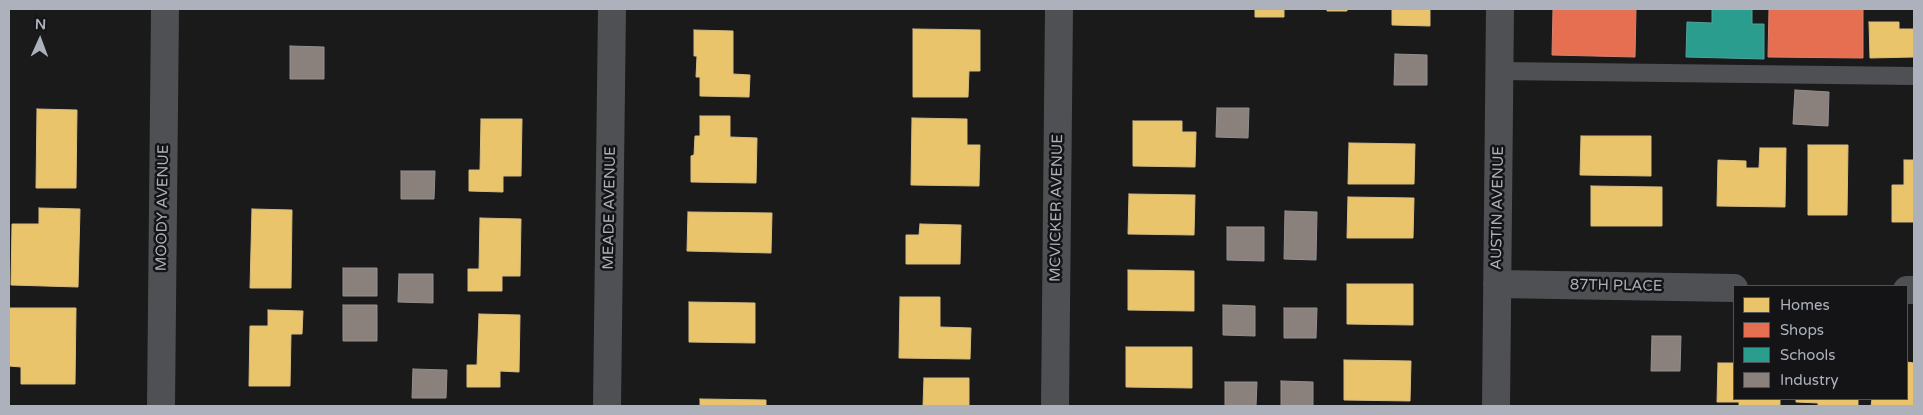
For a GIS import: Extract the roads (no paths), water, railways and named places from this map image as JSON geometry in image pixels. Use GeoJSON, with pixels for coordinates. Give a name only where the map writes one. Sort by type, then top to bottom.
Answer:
{"type":"FeatureCollection","features":[{"type":"Feature","properties":{"kind":"street","name":"MOODY AVENUE"},"geometry":{"type":"LineString","coordinates":[[161,406],[165,9]]}},
{"type":"Feature","properties":{"kind":"street","name":"MEADE AVENUE"},"geometry":{"type":"LineString","coordinates":[[607,406],[612,9]]}},
{"type":"Feature","properties":{"kind":"street","name":"MCVICKER AVENUE"},"geometry":{"type":"LineString","coordinates":[[1055,406],[1059,9]]}},
{"type":"Feature","properties":{"kind":"street","name":"AUSTIN AVENUE"},"geometry":{"type":"LineString","coordinates":[[1496,406],[1500,9]]}},
{"type":"Feature","properties":{"kind":"street","name":"87TH PLACE"},"geometry":{"type":"LineString","coordinates":[[1497,284],[1733,288]]}},
{"type":"Feature","properties":{"kind":"lane"},"geometry":{"type":"LineString","coordinates":[[1499,71],[1914,76]]}}]}
